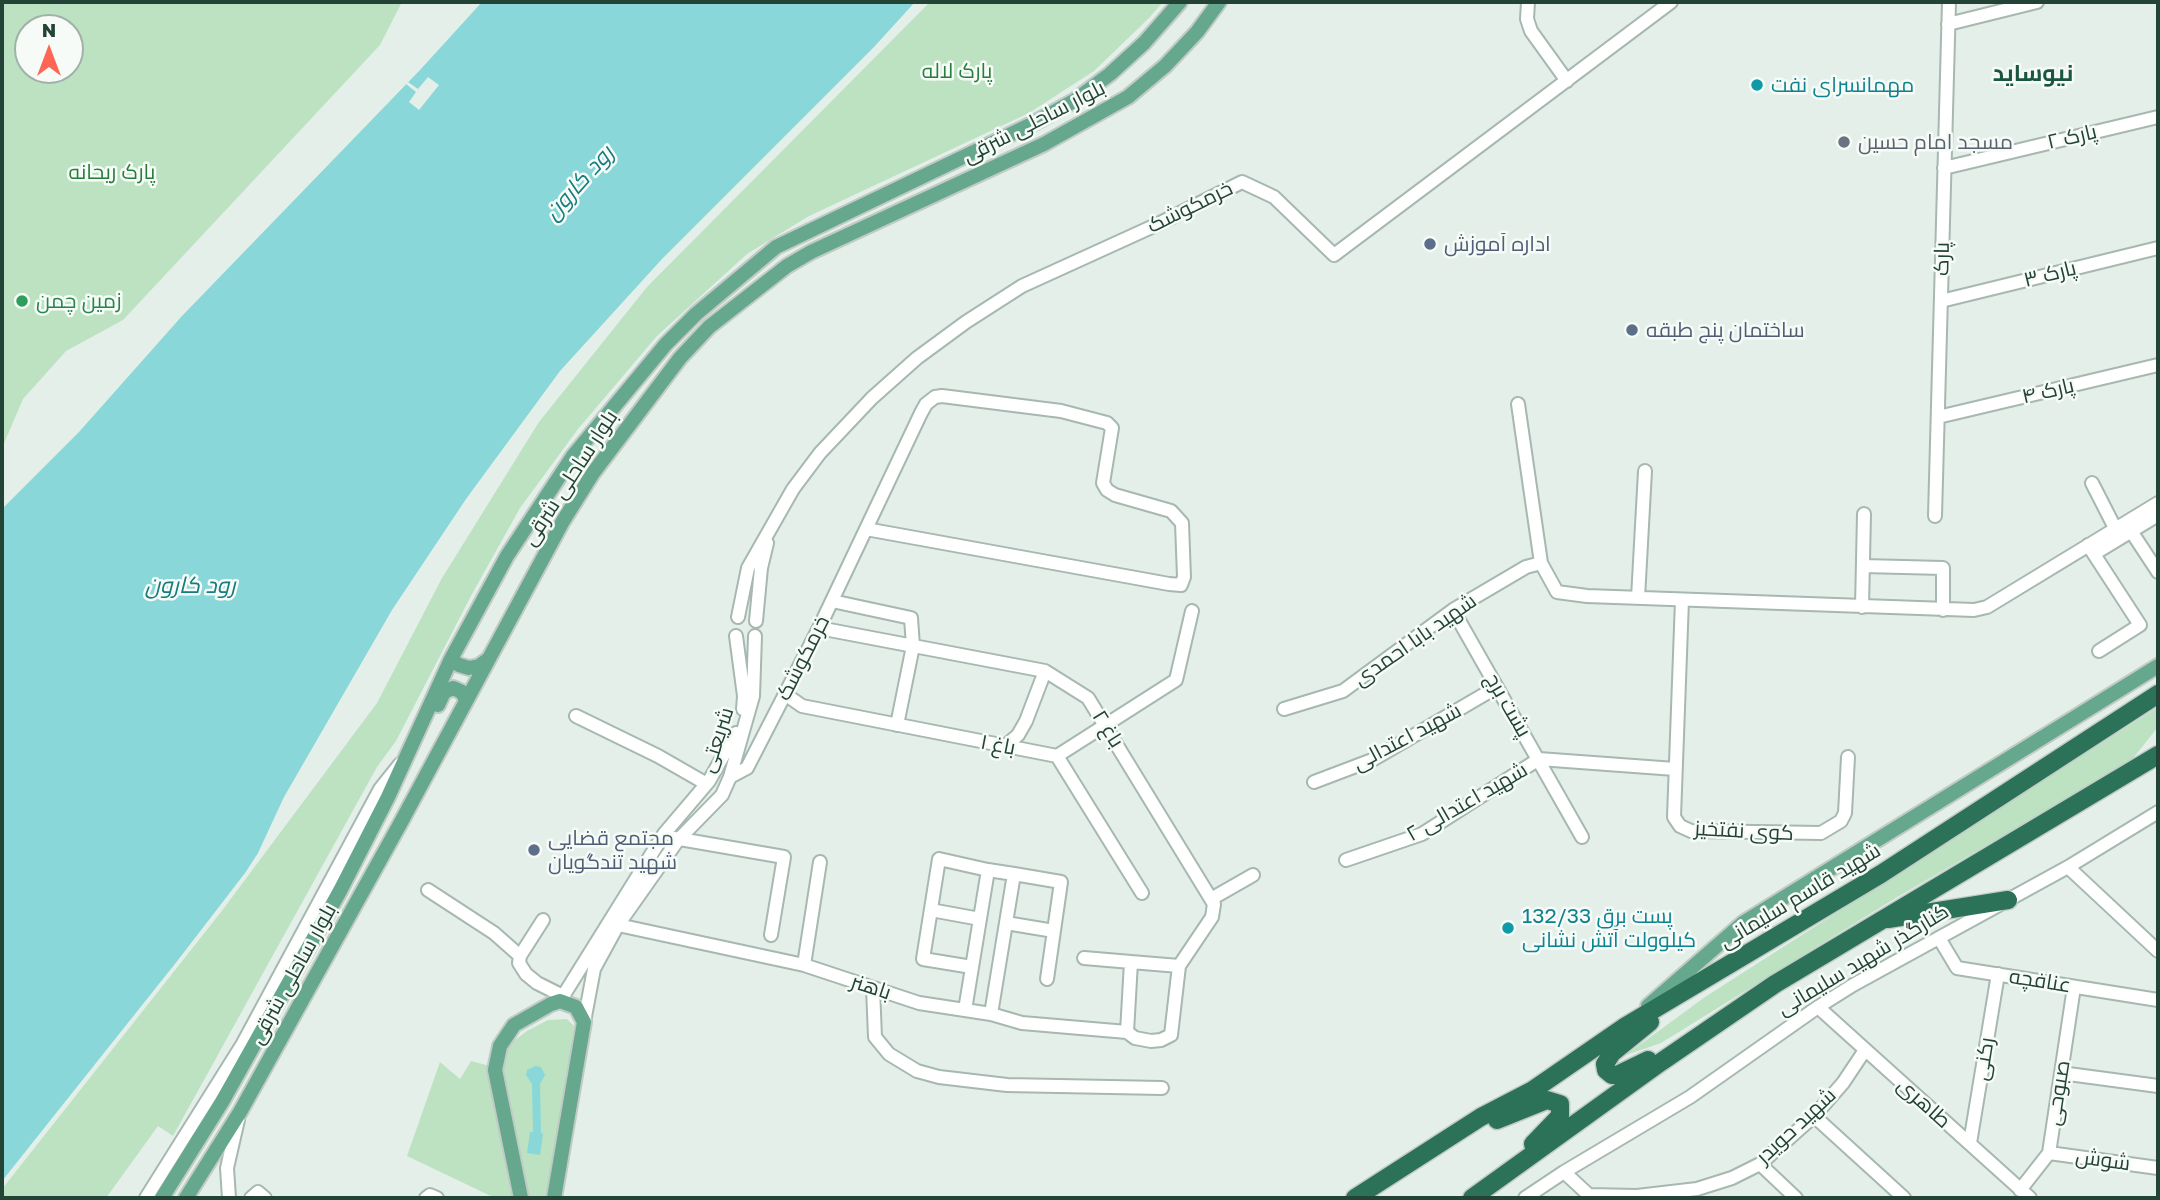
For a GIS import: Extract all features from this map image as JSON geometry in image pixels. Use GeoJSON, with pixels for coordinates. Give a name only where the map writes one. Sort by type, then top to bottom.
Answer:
{"type":"FeatureCollection","features":[{"type":"Feature","properties":{"kind":"highway","name":"شهید قاسم سلیمانی"},"geometry":{"type":"LineString","coordinates":[[1355,1198],[1468,1125],[1533,1090],[1626,1026],[1881,874],[2158,694]]}},
{"type":"Feature","properties":{"kind":"highway"},"geometry":{"type":"LineString","coordinates":[[1476,1196],[1705,1031],[1775,984],[2158,755]]}},
{"type":"Feature","properties":{"kind":"highway"},"geometry":{"type":"LineString","coordinates":[[1877,921],[2008,900]]}},
{"type":"Feature","properties":{"kind":"highway"},"geometry":{"type":"LineString","coordinates":[[1696,985],[1612,1053],[1605,1064],[1606,1070],[1617,1075],[1705,1031]]}},
{"type":"Feature","properties":{"kind":"highway"},"geometry":{"type":"LineString","coordinates":[[1468,1125],[1494,1121],[1547,1100],[1560,1104],[1562,1111],[1536,1141],[1476,1196]]}},
{"type":"Feature","properties":{"kind":"main road","name":"بلوار ساحلی شرقی"},"geometry":{"type":"LineString","coordinates":[[162,1198],[186,1147],[222,1102],[340,891],[388,797],[451,659],[507,556],[573,456],[666,344],[696,314],[776,247],[1034,123],[1073,101],[1110,74],[1144,43],[1180,2]]}},
{"type":"Feature","properties":{"kind":"main road","name":"بلوار ساحلی شرقی"},"geometry":{"type":"LineString","coordinates":[[186,1198],[240,1112],[539,562],[593,473],[654,390],[709,327],[765,282],[811,252],[1044,144],[1128,97],[1166,66],[1197,32],[1219,2]]}},
{"type":"Feature","properties":{"kind":"main road"},"geometry":{"type":"LineString","coordinates":[[451,659],[469,668],[479,666],[488,659]]}},
{"type":"Feature","properties":{"kind":"main road"},"geometry":{"type":"LineString","coordinates":[[1626,1026],[1744,923],[2158,666]]}},
{"type":"Feature","properties":{"kind":"main road"},"geometry":{"type":"LineString","coordinates":[[407,754],[425,731],[444,691],[458,689],[466,700]]}},
{"type":"Feature","properties":{"kind":"main road"},"geometry":{"type":"LineString","coordinates":[[521,1198],[495,1070],[500,1046],[514,1025],[561,998],[576,1007],[584,1022]]}},
{"type":"Feature","properties":{"kind":"main road","name":"شریعتی"},"geometry":{"type":"LineString","coordinates":[[554,1198],[584,1022]]}},
{"type":"Feature","properties":{"kind":"street"},"geometry":{"type":"LineString","coordinates":[[1528,2],[1527,19],[1531,31],[1567,81]]}},
{"type":"Feature","properties":{"kind":"street","name":"خرمکوشک"},"geometry":{"type":"LineString","coordinates":[[771,529],[793,489],[820,453],[872,398],[917,358],[965,322],[1022,286],[1156,225],[1242,182],[1274,197],[1334,255],[1567,81],[1660,7],[1671,2]]}},
{"type":"Feature","properties":{"kind":"street","name":"پارک"},"geometry":{"type":"LineString","coordinates":[[1935,516],[1949,2]]}},
{"type":"Feature","properties":{"kind":"street"},"geometry":{"type":"LineString","coordinates":[[1948,24],[2037,2]]}},
{"type":"Feature","properties":{"kind":"street","name":"پارک ۲"},"geometry":{"type":"LineString","coordinates":[[1944,168],[2158,117]]}},
{"type":"Feature","properties":{"kind":"street","name":"پارک ۳"},"geometry":{"type":"LineString","coordinates":[[1941,301],[2158,248]]}},
{"type":"Feature","properties":{"kind":"street","name":"پارک ۴"},"geometry":{"type":"LineString","coordinates":[[1938,417],[2158,365]]}},
{"type":"Feature","properties":{"kind":"street","name":"خرمکوشک"},"geometry":{"type":"LineString","coordinates":[[730,777],[747,768],[832,601],[866,529],[921,413],[926,404],[935,397],[1061,411],[1107,423],[1112,428],[1103,483],[1107,490],[1115,495],[1171,511],[1182,523],[1184,577],[1181,584],[1169,584],[866,529]]}},
{"type":"Feature","properties":{"kind":"street"},"geometry":{"type":"LineString","coordinates":[[1518,404],[1541,563],[1557,592],[1638,598],[1975,611],[1987,607],[2091,549],[2131,531],[2158,508]]}},
{"type":"Feature","properties":{"kind":"street"},"geometry":{"type":"LineString","coordinates":[[1638,598],[1645,471]]}},
{"type":"Feature","properties":{"kind":"street"},"geometry":{"type":"LineString","coordinates":[[2092,483],[2115,528]]}},
{"type":"Feature","properties":{"kind":"street"},"geometry":{"type":"LineString","coordinates":[[2091,549],[2115,528],[2158,508]]}},
{"type":"Feature","properties":{"kind":"street"},"geometry":{"type":"LineString","coordinates":[[1862,607],[1864,514]]}},
{"type":"Feature","properties":{"kind":"street"},"geometry":{"type":"LineString","coordinates":[[771,529],[761,568],[756,621],[758,632],[746,640],[736,636],[733,626],[738,617],[748,568],[771,529]]}},
{"type":"Feature","properties":{"kind":"street"},"geometry":{"type":"LineString","coordinates":[[2131,531],[2158,572]]}},
{"type":"Feature","properties":{"kind":"street"},"geometry":{"type":"LineString","coordinates":[[2091,549],[2140,625],[2099,651]]}},
{"type":"Feature","properties":{"kind":"street","name":"شهید بابا احمدی"},"geometry":{"type":"LineString","coordinates":[[1284,709],[1343,691],[1453,611],[1526,567],[1541,563]]}},
{"type":"Feature","properties":{"kind":"street"},"geometry":{"type":"LineString","coordinates":[[1863,566],[1943,568],[1943,611]]}},
{"type":"Feature","properties":{"kind":"street","name":"کوی نفتخیز"},"geometry":{"type":"LineString","coordinates":[[1682,600],[1674,817],[1680,826],[1691,831],[1821,833],[1841,821],[1845,813],[1848,757]]}},
{"type":"Feature","properties":{"kind":"street"},"geometry":{"type":"LineString","coordinates":[[832,601],[911,618],[913,646],[897,725]]}},
{"type":"Feature","properties":{"kind":"street"},"geometry":{"type":"LineString","coordinates":[[1142,893],[1057,756],[1176,680],[1192,611]]}},
{"type":"Feature","properties":{"kind":"street","name":"پشت برج"},"geometry":{"type":"LineString","coordinates":[[1453,611],[1582,837]]}},
{"type":"Feature","properties":{"kind":"street"},"geometry":{"type":"LineString","coordinates":[[738,617],[748,615],[756,621]]}},
{"type":"Feature","properties":{"kind":"street","name":"باغ ۲"},"geometry":{"type":"LineString","coordinates":[[818,628],[1045,671],[1088,698],[1211,899]]}},
{"type":"Feature","properties":{"kind":"street","name":"شریعتی"},"geometry":{"type":"LineString","coordinates":[[584,1022],[594,969],[618,925],[678,840],[719,796],[730,777],[744,696],[736,636]]}},
{"type":"Feature","properties":{"kind":"street","name":"شریعتی"},"geometry":{"type":"LineString","coordinates":[[561,998],[664,834],[736,741],[753,696],[755,636]]}},
{"type":"Feature","properties":{"kind":"street"},"geometry":{"type":"LineString","coordinates":[[1004,747],[1018,736],[1045,671]]}},
{"type":"Feature","properties":{"kind":"street","name":"شهید اعتدالی"},"geometry":{"type":"LineString","coordinates":[[1314,782],[1372,760],[1497,687]]}},
{"type":"Feature","properties":{"kind":"street","name":"باغ ۱"},"geometry":{"type":"LineString","coordinates":[[785,694],[802,706],[1057,756]]}},
{"type":"Feature","properties":{"kind":"street"},"geometry":{"type":"LineString","coordinates":[[576,716],[658,756],[705,784],[719,784],[719,796]]}},
{"type":"Feature","properties":{"kind":"street","name":"شهید اعتدالی ۲"},"geometry":{"type":"LineString","coordinates":[[1346,860],[1422,834],[1539,759],[1675,769]]}},
{"type":"Feature","properties":{"kind":"street","name":"کنارگذر شهید سلیمانی"},"geometry":{"type":"LineString","coordinates":[[1525,1198],[1690,1097],[1818,1007],[2068,867],[2158,812]]}},
{"type":"Feature","properties":{"kind":"street"},"geometry":{"type":"LineString","coordinates":[[664,834],[678,840],[784,857],[771,935]]}},
{"type":"Feature","properties":{"kind":"street"},"geometry":{"type":"LineString","coordinates":[[972,967],[923,959],[939,859],[1061,882],[1047,979]]}},
{"type":"Feature","properties":{"kind":"street"},"geometry":{"type":"LineString","coordinates":[[804,965],[820,862]]}},
{"type":"Feature","properties":{"kind":"street"},"geometry":{"type":"LineString","coordinates":[[2068,867],[2158,951]]}},
{"type":"Feature","properties":{"kind":"street"},"geometry":{"type":"LineString","coordinates":[[965,1010],[988,870]]}},
{"type":"Feature","properties":{"kind":"street"},"geometry":{"type":"LineString","coordinates":[[991,1014],[1014,874]]}},
{"type":"Feature","properties":{"kind":"street"},"geometry":{"type":"LineString","coordinates":[[1131,962],[1127,1032],[1135,1038],[1161,1040],[1171,1035],[1179,966],[1212,917],[1214,904],[1211,899],[1253,875]]}},
{"type":"Feature","properties":{"kind":"street"},"geometry":{"type":"LineString","coordinates":[[428,890],[494,933],[520,956]]}},
{"type":"Feature","properties":{"kind":"street"},"geometry":{"type":"LineString","coordinates":[[931,910],[980,919]]}},
{"type":"Feature","properties":{"kind":"street"},"geometry":{"type":"LineString","coordinates":[[543,920],[520,956],[519,963],[526,974],[561,998]]}},
{"type":"Feature","properties":{"kind":"street"},"geometry":{"type":"LineString","coordinates":[[1006,923],[1054,932]]}},
{"type":"Feature","properties":{"kind":"street","name":"باهنر"},"geometry":{"type":"LineString","coordinates":[[618,925],[804,965],[919,1003],[991,1014],[1022,1024],[1127,1032]]}},
{"type":"Feature","properties":{"kind":"street","name":"عنافچه"},"geometry":{"type":"LineString","coordinates":[[1939,938],[1958,968],[2158,1000]]}},
{"type":"Feature","properties":{"kind":"street"},"geometry":{"type":"LineString","coordinates":[[1084,958],[1179,966]]}},
{"type":"Feature","properties":{"kind":"street","name":"رکنی"},"geometry":{"type":"LineString","coordinates":[[1970,1143],[1998,974]]}},
{"type":"Feature","properties":{"kind":"street","name":"صبوحی"},"geometry":{"type":"LineString","coordinates":[[2025,1194],[2049,1153],[2074,987]]}},
{"type":"Feature","properties":{"kind":"street"},"geometry":{"type":"LineString","coordinates":[[873,988],[874,1037],[889,1054],[917,1071],[939,1077],[1007,1085],[1162,1088]]}},
{"type":"Feature","properties":{"kind":"street","name":"طاهری"},"geometry":{"type":"LineString","coordinates":[[1818,1007],[2025,1194]]}},
{"type":"Feature","properties":{"kind":"street","name":"شهید حویدر"},"geometry":{"type":"LineString","coordinates":[[1590,1196],[1695,1194],[1760,1164],[1814,1116],[1843,1083],[1865,1050]]}},
{"type":"Feature","properties":{"kind":"street"},"geometry":{"type":"LineString","coordinates":[[2061,1073],[2158,1086]]}},
{"type":"Feature","properties":{"kind":"street"},"geometry":{"type":"LineString","coordinates":[[229,1198],[227,1168],[240,1112]]}},
{"type":"Feature","properties":{"kind":"street"},"geometry":{"type":"LineString","coordinates":[[1814,1116],[1904,1198]]}},
{"type":"Feature","properties":{"kind":"street"},"geometry":{"type":"LineString","coordinates":[[146,1198],[186,1147]]}},
{"type":"Feature","properties":{"kind":"street","name":"شوش"},"geometry":{"type":"LineString","coordinates":[[2049,1153],[2158,1168]]}},
{"type":"Feature","properties":{"kind":"street"},"geometry":{"type":"LineString","coordinates":[[1760,1164],[1796,1198]]}},
{"type":"Feature","properties":{"kind":"street"},"geometry":{"type":"LineString","coordinates":[[1564,1172],[1590,1196]]}},
{"type":"Feature","properties":{"kind":"street"},"geometry":{"type":"LineString","coordinates":[[426,1198],[429,1195],[438,1198]]}},
{"type":"Feature","properties":{"kind":"green space","name":"پارک ریحانه"},"geometry":{"type":"Polygon","coordinates":[[[2,2],[402,2],[380,45],[123,320],[66,351],[23,399],[2,448],[2,2]]]}},
{"type":"Feature","properties":{"kind":"green space","name":"پارک لاله"},"geometry":{"type":"Polygon","coordinates":[[[930,2],[1163,2],[1094,71],[1029,113],[809,216],[747,254],[657,336],[578,429],[520,508],[396,741],[377,767],[173,1136],[158,1126],[106,1198],[2,1198],[2,1189],[221,912],[377,703],[442,578],[539,422],[647,287],[930,2]]]}},
{"type":"Feature","properties":{"kind":"green space"},"geometry":{"type":"Polygon","coordinates":[[[2158,707],[2158,727],[2130,762],[1894,899],[1661,1043],[1626,1055],[1705,997],[2158,707]]]}},
{"type":"Feature","properties":{"kind":"green space"},"geometry":{"type":"Polygon","coordinates":[[[567,1019],[574,1026],[548,1198],[526,1198],[500,1072],[504,1048],[548,1020],[567,1019]]]}},
{"type":"Feature","properties":{"kind":"green space"},"geometry":{"type":"Polygon","coordinates":[[[471,1061],[490,1066],[489,1079],[512,1198],[495,1198],[407,1156],[440,1062],[460,1079],[471,1061]]]}},
{"type":"Feature","properties":{"kind":"water","name":"رود کارون"},"geometry":{"type":"Polygon","coordinates":[[[482,2],[915,2],[874,47],[662,259],[560,371],[466,499],[392,610],[284,797],[258,853],[245,873],[2,1181],[2,509],[79,432],[182,316],[420,70],[482,2]]]}},
{"type":"Feature","properties":{"kind":"water"},"geometry":{"type":"Polygon","coordinates":[[[541,1067],[545,1075],[540,1084],[543,1134],[540,1155],[527,1153],[530,1132],[533,1132],[532,1084],[526,1075],[527,1070],[541,1067]]]}},
{"type":"Feature","properties":{"kind":"pier"},"geometry":{"type":"Polygon","coordinates":[[[428,77],[439,85],[419,110],[409,102],[416,92],[406,84],[408,82],[418,89],[428,77]]]}},
{"type":"Feature","properties":{"kind":"place","name":"مهمانسرای نفت"},"geometry":{"type":"Point","coordinates":[1757,85]}},
{"type":"Feature","properties":{"kind":"place","name":"مسجد امام حسین"},"geometry":{"type":"Point","coordinates":[1844,142]}},
{"type":"Feature","properties":{"kind":"place","name":"اداره آموزش"},"geometry":{"type":"Point","coordinates":[1430,244]}},
{"type":"Feature","properties":{"kind":"place","name":"زمین چمن"},"geometry":{"type":"Point","coordinates":[22,301]}},
{"type":"Feature","properties":{"kind":"place","name":"ساختمان پنج طبقه"},"geometry":{"type":"Point","coordinates":[1632,330]}},
{"type":"Feature","properties":{"kind":"place","name":"مجتمع قضایی شهید تندگویان"},"geometry":{"type":"Point","coordinates":[534,850]}},
{"type":"Feature","properties":{"kind":"place","name":"پست برق 132/33 کیلوولت آتش نشانی"},"geometry":{"type":"Point","coordinates":[1508,928]}},
{"type":"Feature","properties":{"kind":"district","name":"نیوساید"},"geometry":{"type":"Point","coordinates":[2033,74]}}]}
